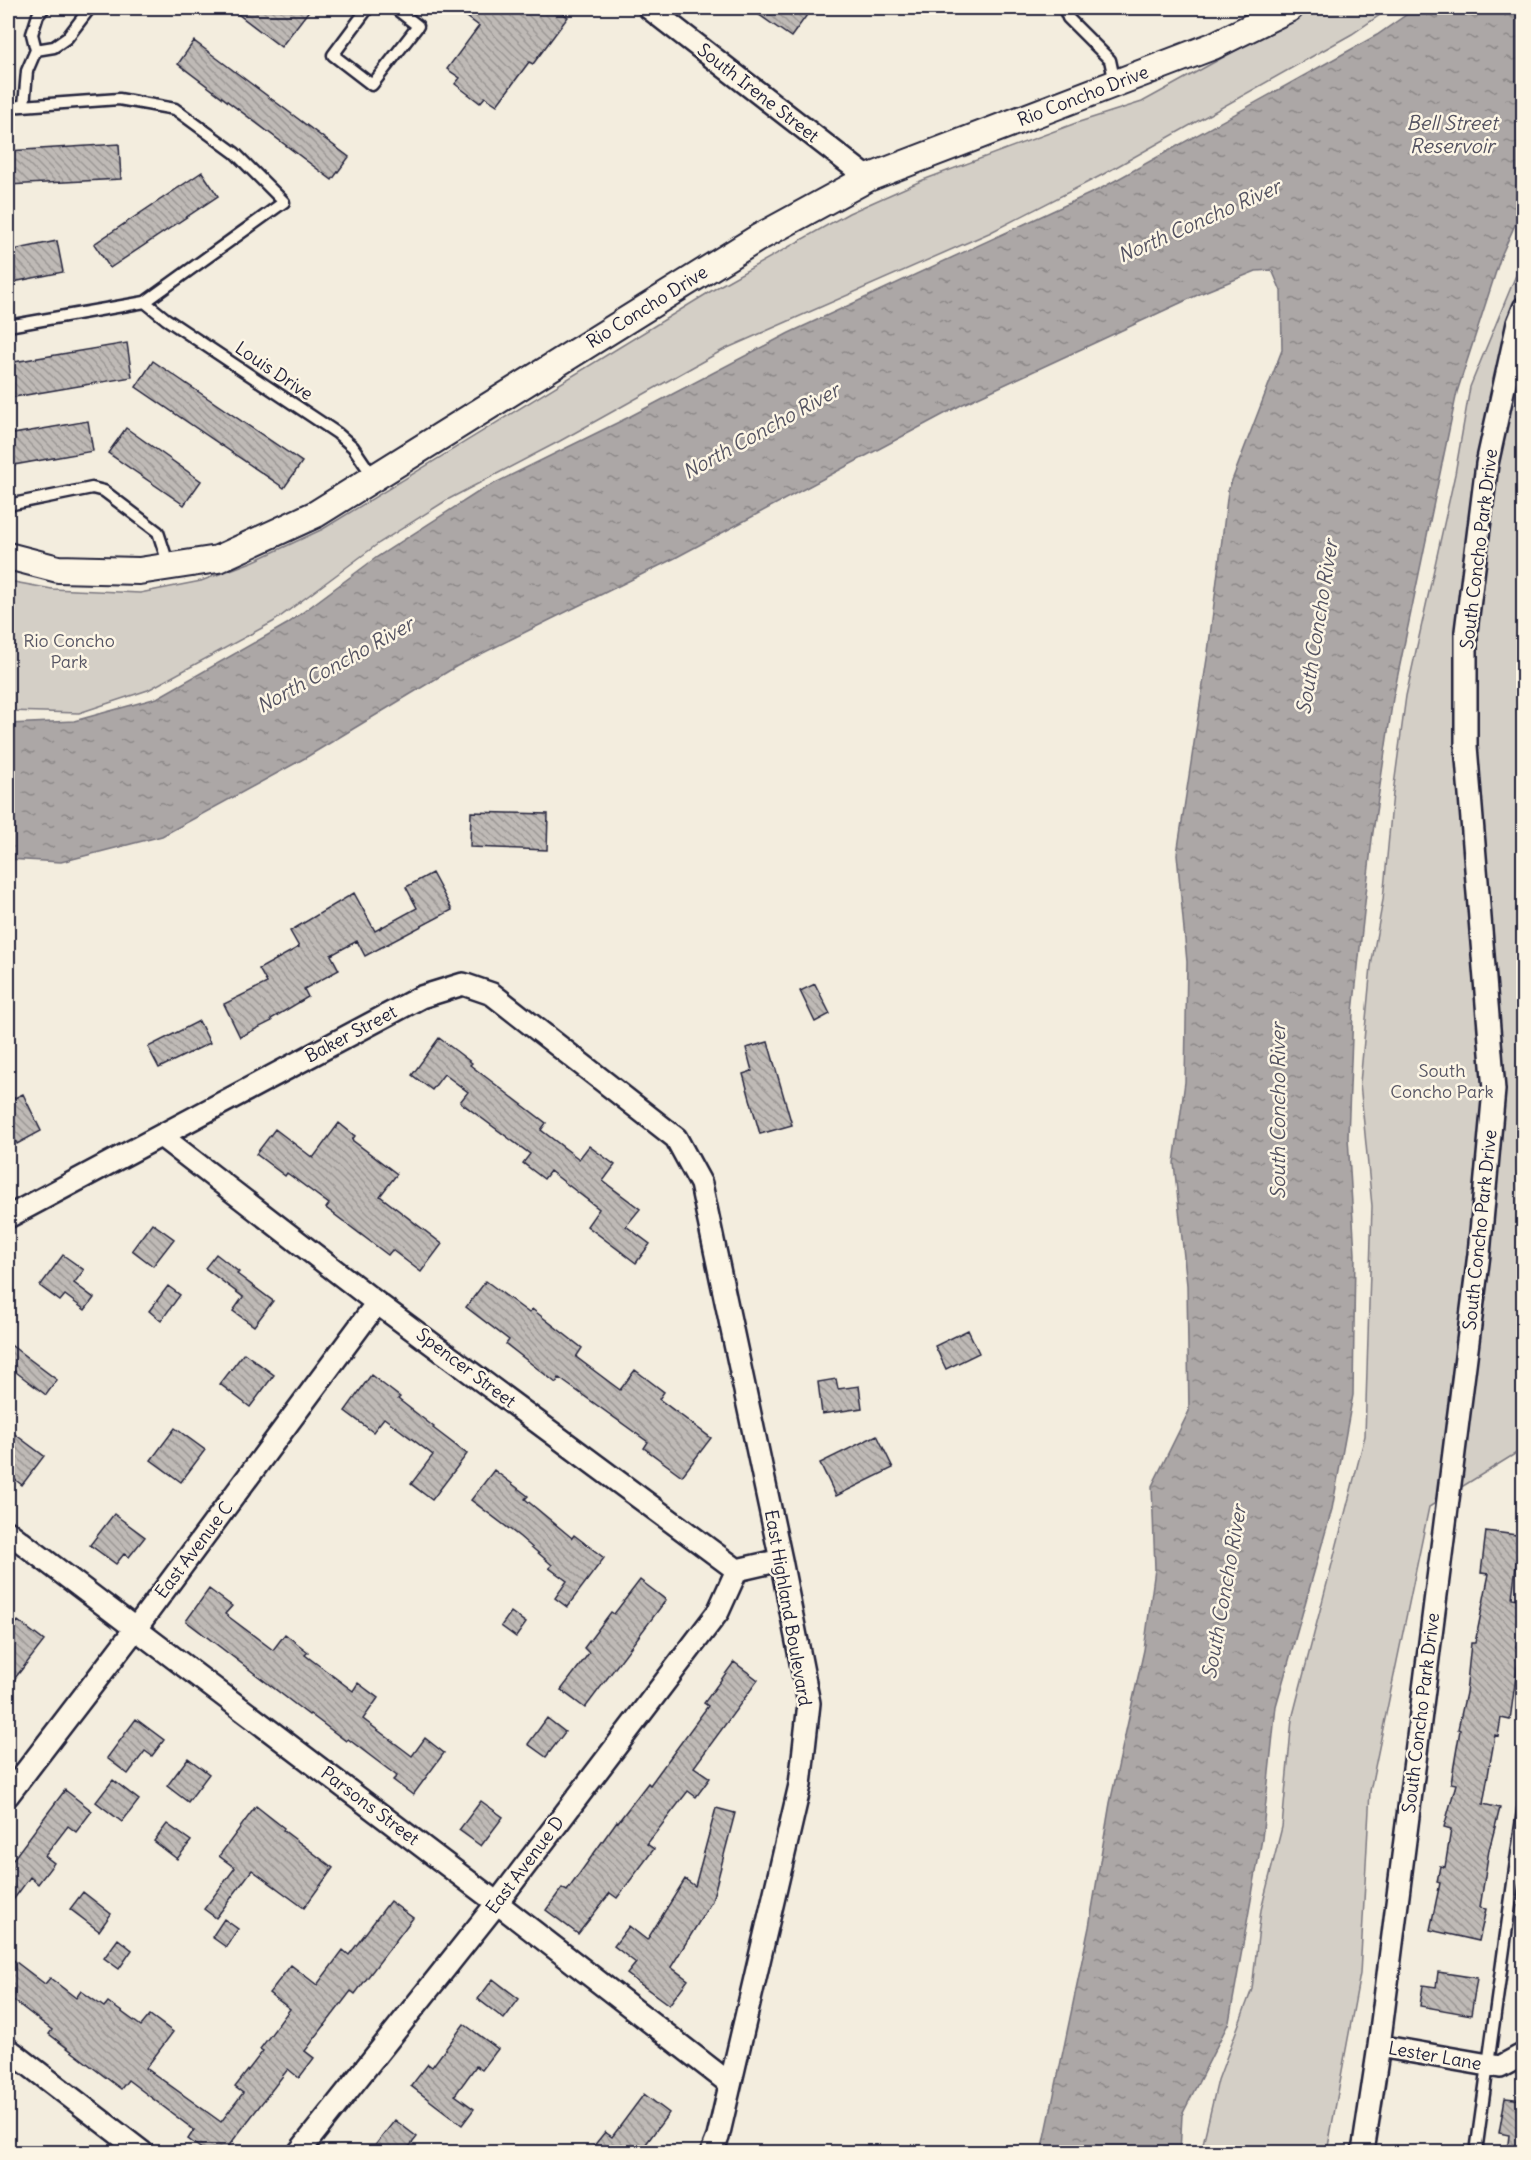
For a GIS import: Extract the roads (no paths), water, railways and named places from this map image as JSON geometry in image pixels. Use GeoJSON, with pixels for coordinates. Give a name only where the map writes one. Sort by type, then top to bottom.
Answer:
{"type":"FeatureCollection","features":[{"type":"Feature","properties":{"kind":"street","name":"South Irene Street"},"geometry":{"type":"LineString","coordinates":[[649,8],[868,178]]}},
{"type":"Feature","properties":{"kind":"street","name":"Rio Concho Drive"},"geometry":{"type":"LineString","coordinates":[[8,555],[58,569],[139,571],[218,559],[316,514],[758,238],[868,178],[1213,46],[1290,8]]}},
{"type":"Feature","properties":{"kind":"street","name":"South Concho Park Drive"},"geometry":{"type":"LineString","coordinates":[[1363,2152],[1379,2046],[1479,1254],[1494,1090],[1466,746],[1466,631],[1487,464],[1518,323],[1524,308]]}},
{"type":"Feature","properties":{"kind":"street","name":"Baker Street"},"geometry":{"type":"LineString","coordinates":[[8,1216],[421,997],[463,984],[492,994],[676,1138]]}},
{"type":"Feature","properties":{"kind":"street","name":"Spencer Street"},"geometry":{"type":"LineString","coordinates":[[161,1136],[377,1303],[737,1570]]}},
{"type":"Feature","properties":{"kind":"street","name":"East Highland Boulevard"},"geometry":{"type":"LineString","coordinates":[[676,1138],[701,1184],[809,1703],[800,1785],[718,2137],[712,2152]]}},
{"type":"Feature","properties":{"kind":"street","name":"East Avenue C"},"geometry":{"type":"LineString","coordinates":[[8,1795],[136,1628],[377,1303]]}},
{"type":"Feature","properties":{"kind":"street","name":"Parsons Street"},"geometry":{"type":"LineString","coordinates":[[8,1532],[497,1903],[729,2083]]}},
{"type":"Feature","properties":{"kind":"street"},"geometry":{"type":"LineString","coordinates":[[737,1570],[781,1560]]}},
{"type":"Feature","properties":{"kind":"street","name":"East Avenue D"},"geometry":{"type":"LineString","coordinates":[[299,2152],[497,1903],[718,1612],[737,1570]]}},
{"type":"Feature","properties":{"kind":"street","name":"Lester Lane"},"geometry":{"type":"LineString","coordinates":[[1379,2046],[1500,2067],[1524,2054]]}},
{"type":"Feature","properties":{"kind":"street"},"geometry":{"type":"LineString","coordinates":[[8,2049],[142,2152]]}},
{"type":"Feature","properties":{"kind":"lane"},"geometry":{"type":"LineString","coordinates":[[24,106],[27,71],[36,50],[32,34],[38,15],[44,8]]}},
{"type":"Feature","properties":{"kind":"lane"},"geometry":{"type":"LineString","coordinates":[[36,50],[54,47],[67,38],[90,8]]}},
{"type":"Feature","properties":{"kind":"lane"},"geometry":{"type":"LineString","coordinates":[[368,8],[333,55],[372,85],[418,26],[395,8]]}},
{"type":"Feature","properties":{"kind":"lane"},"geometry":{"type":"LineString","coordinates":[[1064,8],[1068,18],[1110,60],[1115,83]]}},
{"type":"Feature","properties":{"kind":"lane"},"geometry":{"type":"LineString","coordinates":[[8,107],[119,99],[175,109],[235,153],[284,202],[145,302],[8,326]]}},
{"type":"Feature","properties":{"kind":"lane","name":"Louis Drive"},"geometry":{"type":"LineString","coordinates":[[145,302],[166,319],[337,433],[353,447],[374,478]]}},
{"type":"Feature","properties":{"kind":"lane"},"geometry":{"type":"LineString","coordinates":[[8,505],[92,488],[104,491],[158,532],[169,566]]}},
{"type":"Feature","properties":{"kind":"lane"},"geometry":{"type":"LineString","coordinates":[[1476,2152],[1524,1803]]}},
{"type":"Feature","properties":{"kind":"water"},"geometry":{"type":"Polygon","coordinates":[[[1416,8],[1523,8],[1523,207],[1501,256],[1457,392],[1393,698],[1372,839],[1353,1012],[1348,1137],[1355,1254],[1353,1395],[1332,1509],[1276,1706],[1262,1839],[1229,2022],[1182,2115],[1180,2152],[1042,2152],[1089,1927],[1110,1803],[1144,1650],[1155,1569],[1152,1486],[1189,1411],[1187,1285],[1174,1163],[1185,1082],[1187,962],[1177,854],[1208,652],[1228,491],[1282,350],[1281,291],[1272,270],[1256,271],[1204,292],[963,404],[675,558],[457,666],[305,758],[162,836],[61,862],[8,859],[8,724],[74,721],[157,698],[287,624],[377,557],[483,489],[627,418],[789,333],[1100,189],[1377,35],[1416,8]]]}},
{"type":"Feature","properties":{"kind":"water label","name":"Bell Street Reservoir"},"geometry":{"type":"Point","coordinates":[1452,134]}},
{"type":"Feature","properties":{"kind":"water label","name":"North Concho River"},"geometry":{"type":"Point","coordinates":[1199,221]}},
{"type":"Feature","properties":{"kind":"water label","name":"North Concho River"},"geometry":{"type":"Point","coordinates":[761,431]}},
{"type":"Feature","properties":{"kind":"water label","name":"South Concho River"},"geometry":{"type":"Point","coordinates":[1317,627]}},
{"type":"Feature","properties":{"kind":"water label","name":"North Concho River"},"geometry":{"type":"Point","coordinates":[335,665]}},
{"type":"Feature","properties":{"kind":"water label","name":"South Concho River"},"geometry":{"type":"Point","coordinates":[1278,1111]}},
{"type":"Feature","properties":{"kind":"water label","name":"South Concho River"},"geometry":{"type":"Point","coordinates":[1224,1592]}},
{"type":"Feature","properties":{"kind":"park label","name":"Rio Concho Park"},"geometry":{"type":"Point","coordinates":[69,651]}},
{"type":"Feature","properties":{"kind":"park label","name":"South Concho Park"},"geometry":{"type":"Point","coordinates":[1442,1081]}}]}
